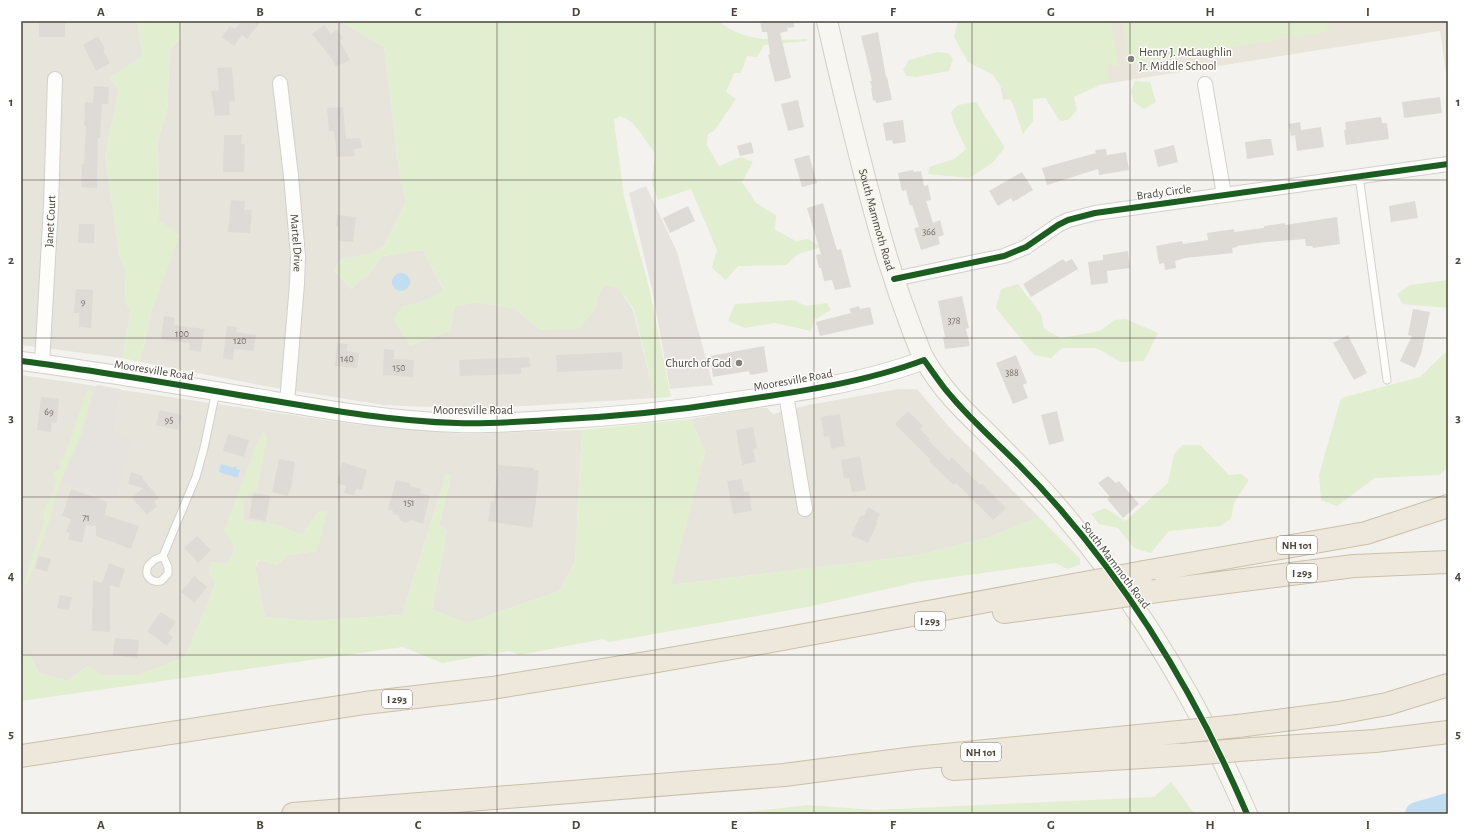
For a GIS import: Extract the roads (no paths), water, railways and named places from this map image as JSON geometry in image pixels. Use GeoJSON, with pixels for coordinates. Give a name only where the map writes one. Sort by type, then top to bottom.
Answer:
{"type":"FeatureCollection","features":[{"type":"Feature","properties":{"kind":"highway","name":"NH 101"},"geometry":{"type":"LineString","coordinates":[[772,641],[1083,593],[1144,572],[1366,533],[1448,506]]}},
{"type":"Feature","properties":{"kind":"highway","name":"I 293"},"geometry":{"type":"LineString","coordinates":[[1083,593],[1157,591],[1354,566],[1448,562]]}},
{"type":"Feature","properties":{"kind":"highway","name":"I 293"},"geometry":{"type":"LineString","coordinates":[[21,756],[365,703],[492,688],[772,641]]}},
{"type":"Feature","properties":{"kind":"highway","name":"NH 101"},"geometry":{"type":"LineString","coordinates":[[784,775],[914,758],[1266,723],[1387,704],[1448,685]]}},
{"type":"Feature","properties":{"kind":"highway"},"geometry":{"type":"LineString","coordinates":[[294,814],[784,775],[930,771],[1375,741],[1448,732]]}},
{"type":"Feature","properties":{"kind":"main road","name":"South Mammoth Road"},"geometry":{"type":"LineString","coordinates":[[827,21],[868,189],[894,278],[924,360],[950,396],[1024,470],[1061,511],[1100,559],[1138,610],[1171,663],[1209,732],[1246,814]]}},
{"type":"Feature","properties":{"kind":"street","name":"Janet Court"},"geometry":{"type":"LineString","coordinates":[[42,364],[51,206],[55,79]]}},
{"type":"Feature","properties":{"kind":"street","name":"Martel Drive"},"geometry":{"type":"LineString","coordinates":[[280,83],[291,176],[298,256],[287,403]]}},
{"type":"Feature","properties":{"kind":"street"},"geometry":{"type":"LineString","coordinates":[[1205,84],[1224,195]]}},
{"type":"Feature","properties":{"kind":"street","name":"Brady Circle"},"geometry":{"type":"LineString","coordinates":[[894,278],[1004,256],[1026,247],[1058,225],[1082,216],[1448,164]]}},
{"type":"Feature","properties":{"kind":"street","name":"Mooresville Road"},"geometry":{"type":"LineString","coordinates":[[21,362],[216,391],[366,416],[456,423],[494,423],[632,415],[693,408],[786,394],[898,370],[924,360]]}},
{"type":"Feature","properties":{"kind":"street"},"geometry":{"type":"LineString","coordinates":[[786,394],[805,510]]}},
{"type":"Feature","properties":{"kind":"lane"},"geometry":{"type":"LineString","coordinates":[[1359,176],[1387,380]]}},
{"type":"Feature","properties":{"kind":"lane"},"geometry":{"type":"LineString","coordinates":[[163,556],[196,477],[204,448],[216,391]]}},
{"type":"Feature","properties":{"kind":"water"},"geometry":{"type":"Polygon","coordinates":[[[401,273],[407,276],[410,282],[407,288],[401,291],[395,288],[392,282],[395,276],[401,273]]]}},
{"type":"Feature","properties":{"kind":"water"},"geometry":{"type":"Polygon","coordinates":[[[221,464],[234,468],[235,466],[237,467],[236,469],[240,470],[238,478],[219,472],[221,464]]]}},
{"type":"Feature","properties":{"kind":"waterway"},"geometry":{"type":"LineString","coordinates":[[1417,814],[1448,805]]}},
{"type":"Feature","properties":{"kind":"place","name":"Henry J. McLaughlin Jr. Middle School"},"geometry":{"type":"Point","coordinates":[1131,59]}},
{"type":"Feature","properties":{"kind":"place","name":"Church of God"},"geometry":{"type":"Point","coordinates":[739,363]}}]}
